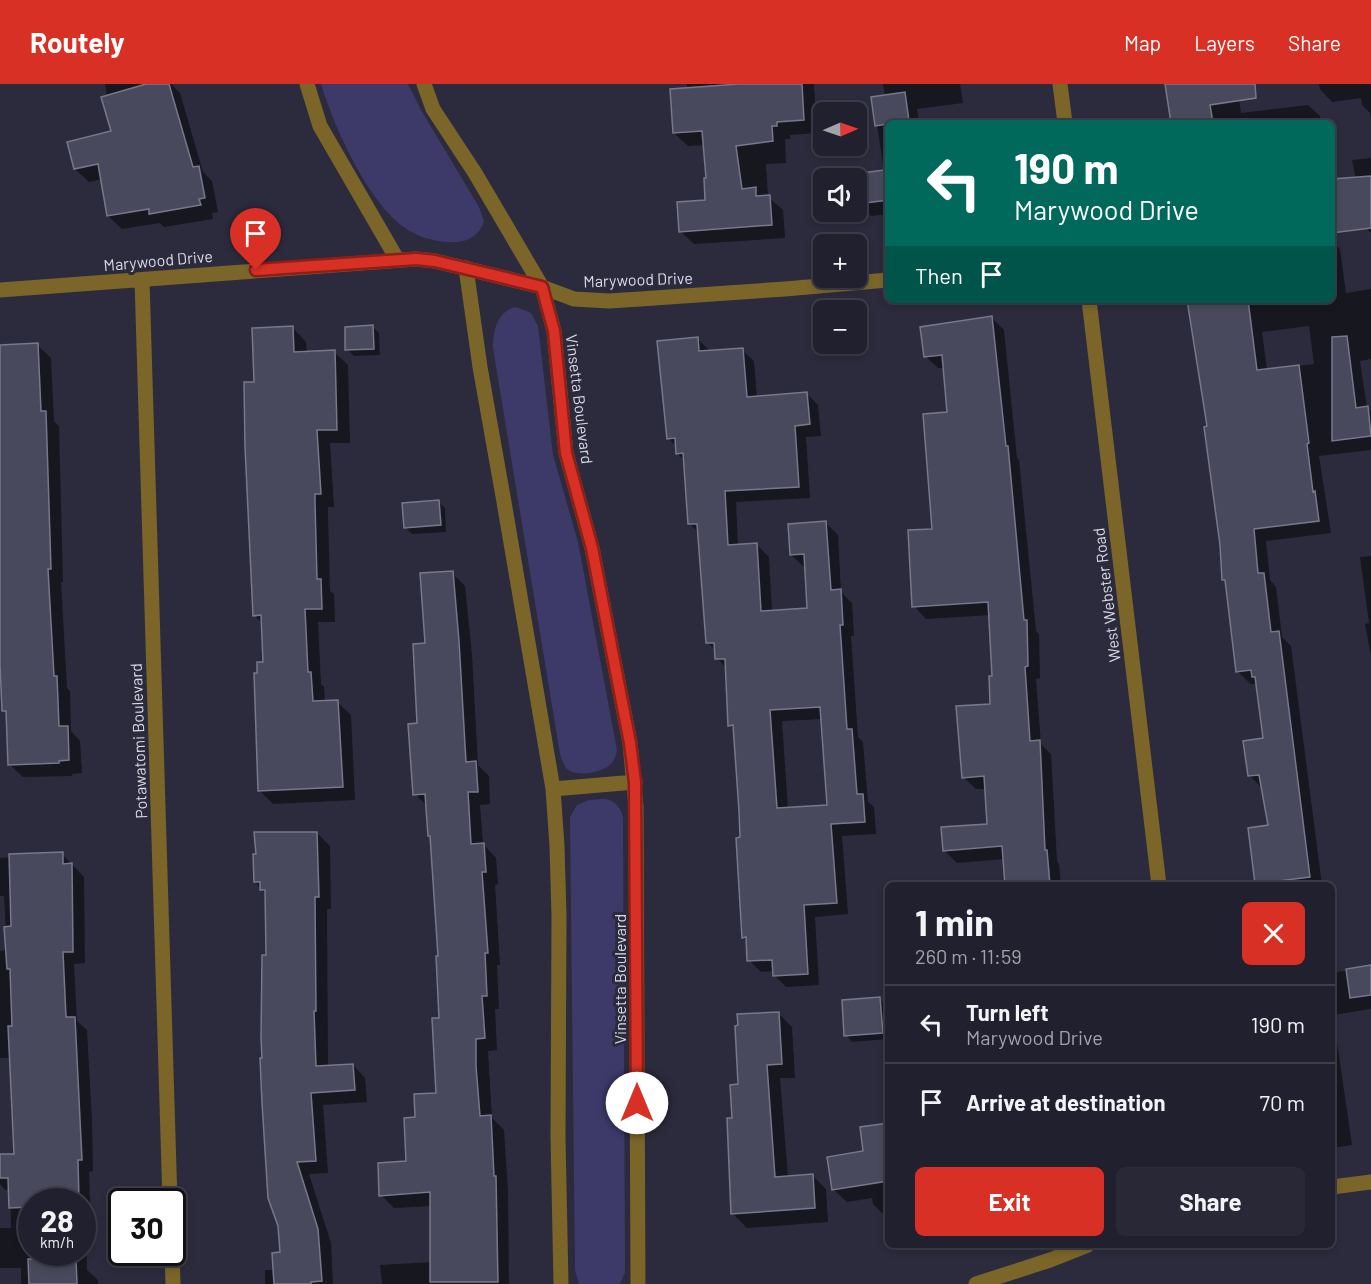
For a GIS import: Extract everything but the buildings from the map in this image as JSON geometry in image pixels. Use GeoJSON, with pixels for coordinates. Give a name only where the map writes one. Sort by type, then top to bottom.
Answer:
{"type":"FeatureCollection","features":[{"type":"Feature","properties":{"kind":"street"},"geometry":{"type":"LineString","coordinates":[[307,84],[320,126],[397,259]]}},
{"type":"Feature","properties":{"kind":"street","name":"Vinsetta Boulevard"},"geometry":{"type":"LineString","coordinates":[[424,84],[433,109],[475,173],[542,287],[554,331],[566,453],[592,548],[630,743],[635,782],[638,1284]]}},
{"type":"Feature","properties":{"kind":"street"},"geometry":{"type":"LineString","coordinates":[[1059,84],[1065,120]]}},
{"type":"Feature","properties":{"kind":"street","name":"Marywood Drive"},"geometry":{"type":"LineString","coordinates":[[0,290],[397,259],[435,261],[466,268],[542,287],[574,299],[609,300],[885,280]]}},
{"type":"Feature","properties":{"kind":"street"},"geometry":{"type":"LineString","coordinates":[[466,268],[480,367],[553,789],[559,916],[558,1137],[561,1284]]}},
{"type":"Feature","properties":{"kind":"street","name":"Potawatomi Boulevard"},"geometry":{"type":"LineString","coordinates":[[142,279],[170,1188]]}},
{"type":"Feature","properties":{"kind":"street","name":"West Webster Road"},"geometry":{"type":"LineString","coordinates":[[1089,303],[1159,882]]}},
{"type":"Feature","properties":{"kind":"street"},"geometry":{"type":"LineString","coordinates":[[553,789],[635,782]]}},
{"type":"Feature","properties":{"kind":"street"},"geometry":{"type":"LineString","coordinates":[[1335,1187],[1371,1182]]}},
{"type":"Feature","properties":{"kind":"street"},"geometry":{"type":"LineString","coordinates":[[976,1284],[1080,1248]]}},
{"type":"Feature","properties":{"kind":"street"},"geometry":{"type":"LineString","coordinates":[[172,1266],[173,1284]]}},
{"type":"Feature","properties":{"kind":"shaded area"},"geometry":{"type":"Polygon","coordinates":[[[321,84],[408,84],[479,207],[484,221],[477,233],[462,241],[436,241],[410,231],[390,215],[377,200],[354,162],[334,120],[321,84]]]}},
{"type":"Feature","properties":{"kind":"shaded area"},"geometry":{"type":"Polygon","coordinates":[[[516,307],[531,313],[538,326],[553,455],[578,542],[617,750],[612,763],[596,772],[570,771],[566,768],[560,754],[493,348],[495,329],[500,317],[516,307]]]}},
{"type":"Feature","properties":{"kind":"shaded area"},"geometry":{"type":"Polygon","coordinates":[[[603,799],[616,804],[623,818],[625,1272],[620,1284],[579,1284],[575,1270],[570,817],[577,805],[589,800],[603,799]]]}},
{"type":"Feature","properties":{"kind":"route"},"geometry":{"type":"LineString","coordinates":[[256,270],[416,259],[435,261],[542,287],[554,331],[566,453],[592,548],[630,743],[635,782],[637,1103]]}}]}
